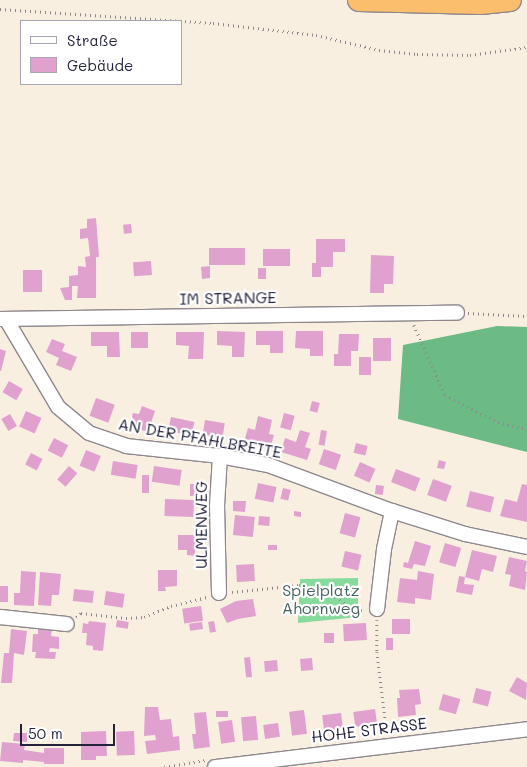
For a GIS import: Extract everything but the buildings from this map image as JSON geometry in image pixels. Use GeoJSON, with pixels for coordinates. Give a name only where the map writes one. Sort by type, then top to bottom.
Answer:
{"type":"FeatureCollection","features":[{"type":"Feature","properties":{"kind":"highway"},"geometry":{"type":"LineString","coordinates":[[360,0],[481,3],[510,0]]}},
{"type":"Feature","properties":{"kind":"street","name":"IM STRANGE"},"geometry":{"type":"LineString","coordinates":[[3,319],[457,313]]}},
{"type":"Feature","properties":{"kind":"street","name":"AN DER PFAHLBREITE"},"geometry":{"type":"LineString","coordinates":[[3,319],[58,407],[90,433],[126,446],[220,456],[268,465],[392,511],[465,534],[527,547]]}},
{"type":"Feature","properties":{"kind":"street","name":"ULMENWEG"},"geometry":{"type":"LineString","coordinates":[[219,593],[217,506],[220,456]]}},
{"type":"Feature","properties":{"kind":"street"},"geometry":{"type":"LineString","coordinates":[[378,609],[384,549],[392,511]]}},
{"type":"Feature","properties":{"kind":"street"},"geometry":{"type":"LineString","coordinates":[[0,617],[67,624]]}},
{"type":"Feature","properties":{"kind":"street","name":"HOHE STRASSE"},"geometry":{"type":"LineString","coordinates":[[215,767],[527,729]]}},
{"type":"Feature","properties":{"kind":"path"},"geometry":{"type":"LineString","coordinates":[[0,10],[164,20]]}},
{"type":"Feature","properties":{"kind":"path"},"geometry":{"type":"LineString","coordinates":[[182,21],[316,35],[379,50],[417,54],[470,55],[527,47]]}},
{"type":"Feature","properties":{"kind":"path"},"geometry":{"type":"LineString","coordinates":[[457,313],[527,316]]}},
{"type":"Feature","properties":{"kind":"path"},"geometry":{"type":"LineString","coordinates":[[409,314],[445,395],[498,422],[527,428]]}},
{"type":"Feature","properties":{"kind":"path"},"geometry":{"type":"LineString","coordinates":[[67,624],[81,613],[126,618],[144,617],[171,606],[219,593],[299,585],[331,594],[356,611],[378,609],[378,652],[388,745]]}},
{"type":"Feature","properties":{"kind":"green space"},"geometry":{"type":"Polygon","coordinates":[[[497,326],[527,327],[527,452],[398,419],[403,345],[497,326]]]}},
{"type":"Feature","properties":{"kind":"green space","name":"Spielplatz Ahornweg"},"geometry":{"type":"Polygon","coordinates":[[[358,578],[358,617],[298,623],[300,579],[358,578]]]}}]}
